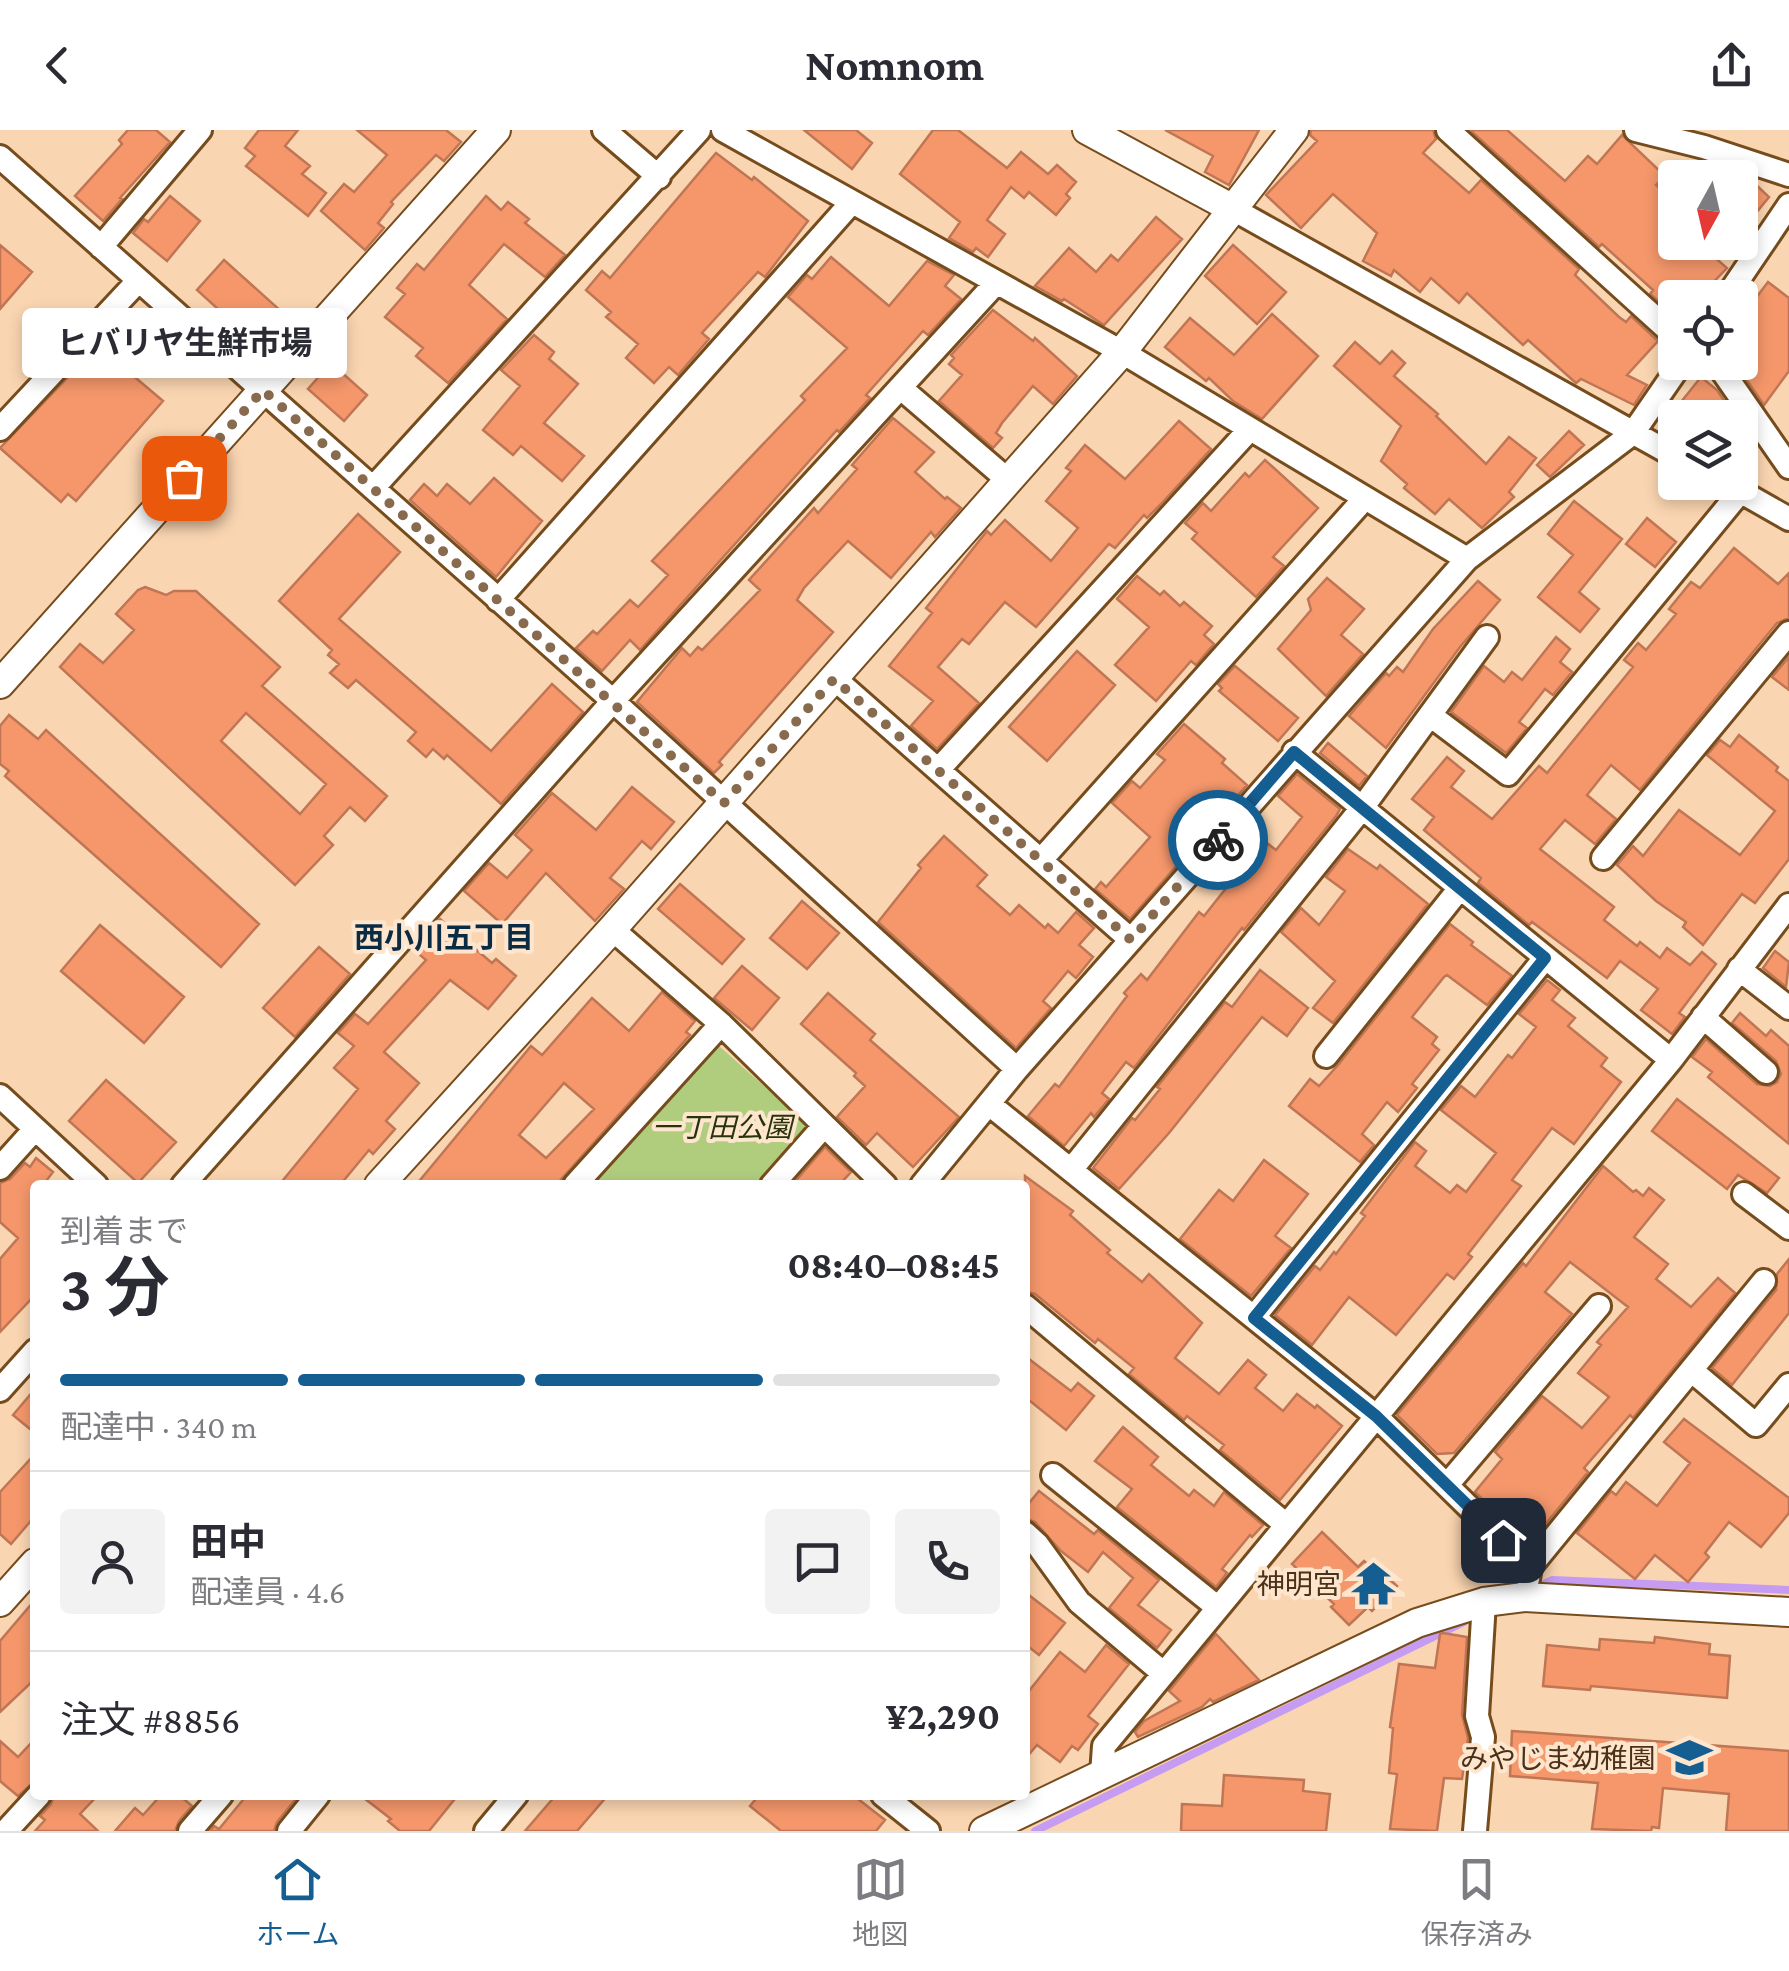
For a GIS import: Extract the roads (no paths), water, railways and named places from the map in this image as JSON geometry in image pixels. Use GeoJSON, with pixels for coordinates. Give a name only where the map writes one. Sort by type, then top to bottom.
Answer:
{"type":"FeatureCollection","features":[{"type":"Feature","properties":{"kind":"street"},"geometry":{"type":"LineString","coordinates":[[101,247],[200,130]]}},
{"type":"Feature","properties":{"kind":"street"},"geometry":{"type":"LineString","coordinates":[[0,684],[496,130]]}},
{"type":"Feature","properties":{"kind":"street"},"geometry":{"type":"LineString","coordinates":[[604,130],[659,177]]}},
{"type":"Feature","properties":{"kind":"street"},"geometry":{"type":"LineString","coordinates":[[373,488],[699,130]]}},
{"type":"Feature","properties":{"kind":"street"},"geometry":{"type":"LineString","coordinates":[[723,130],[1122,352],[1467,559]]}},
{"type":"Feature","properties":{"kind":"street"},"geometry":{"type":"LineString","coordinates":[[1087,130],[1658,446]]}},
{"type":"Feature","properties":{"kind":"street"},"geometry":{"type":"LineString","coordinates":[[384,1180],[612,929],[1122,352],[1294,130]]}},
{"type":"Feature","properties":{"kind":"street"},"geometry":{"type":"LineString","coordinates":[[1448,130],[1658,321]]}},
{"type":"Feature","properties":{"kind":"street"},"geometry":{"type":"LineString","coordinates":[[1636,130],[1707,139],[1789,176]]}},
{"type":"Feature","properties":{"kind":"street"},"geometry":{"type":"LineString","coordinates":[[5,172],[101,247],[263,390],[613,701],[1017,1069]]}},
{"type":"Feature","properties":{"kind":"street"},"geometry":{"type":"LineString","coordinates":[[498,600],[852,202]]}},
{"type":"Feature","properties":{"kind":"street"},"geometry":{"type":"LineString","coordinates":[[1738,280],[1789,205]]}},
{"type":"Feature","properties":{"kind":"street"},"geometry":{"type":"LineString","coordinates":[[0,429],[138,281]]}},
{"type":"Feature","properties":{"kind":"street"},"geometry":{"type":"LineString","coordinates":[[187,1180],[613,701],[995,284]]}},
{"type":"Feature","properties":{"kind":"street"},"geometry":{"type":"LineString","coordinates":[[926,1180],[1017,1069],[1467,559],[1634,433],[1670,380]]}},
{"type":"Feature","properties":{"kind":"street"},"geometry":{"type":"LineString","coordinates":[[1729,380],[1789,466]]}},
{"type":"Feature","properties":{"kind":"street"},"geometry":{"type":"LineString","coordinates":[[902,389],[1009,481]]}},
{"type":"Feature","properties":{"kind":"street"},"geometry":{"type":"LineString","coordinates":[[938,770],[1250,429]]}},
{"type":"Feature","properties":{"kind":"street"},"geometry":{"type":"LineString","coordinates":[[1041,860],[1365,498]]}},
{"type":"Feature","properties":{"kind":"street"},"geometry":{"type":"LineString","coordinates":[[1430,715],[1508,774],[1722,500]]}},
{"type":"Feature","properties":{"kind":"street"},"geometry":{"type":"LineString","coordinates":[[1755,500],[1789,519]]}},
{"type":"Feature","properties":{"kind":"street"},"geometry":{"type":"LineString","coordinates":[[1603,858],[1789,633]]}},
{"type":"Feature","properties":{"kind":"street"},"geometry":{"type":"LineString","coordinates":[[1071,1170],[1362,808],[1488,638]]}},
{"type":"Feature","properties":{"kind":"street"},"geometry":{"type":"LineString","coordinates":[[834,679],[1131,940]]}},
{"type":"Feature","properties":{"kind":"street"},"geometry":{"type":"LineString","coordinates":[[1294,752],[1670,1060]]}},
{"type":"Feature","properties":{"kind":"street"},"geometry":{"type":"LineString","coordinates":[[1326,1056],[1460,888]]}},
{"type":"Feature","properties":{"kind":"street"},"geometry":{"type":"LineString","coordinates":[[1102,1774],[1104,1746],[1670,1060],[1739,969],[1781,932],[1789,905]]}},
{"type":"Feature","properties":{"kind":"street"},"geometry":{"type":"LineString","coordinates":[[612,929],[720,1024],[880,1180]]}},
{"type":"Feature","properties":{"kind":"street"},"geometry":{"type":"LineString","coordinates":[[1254,1318],[1545,958]]}},
{"type":"Feature","properties":{"kind":"street"},"geometry":{"type":"LineString","coordinates":[[1739,969],[1789,1008]]}},
{"type":"Feature","properties":{"kind":"street"},"geometry":{"type":"LineString","coordinates":[[1703,1018],[1766,1072]]}},
{"type":"Feature","properties":{"kind":"street"},"geometry":{"type":"LineString","coordinates":[[580,1180],[720,1024]]}},
{"type":"Feature","properties":{"kind":"street"},"geometry":{"type":"LineString","coordinates":[[0,1096],[91,1180]]}},
{"type":"Feature","properties":{"kind":"street"},"geometry":{"type":"LineString","coordinates":[[989,1104],[1376,1416],[1530,1567]]}},
{"type":"Feature","properties":{"kind":"street"},"geometry":{"type":"LineString","coordinates":[[776,1180],[824,1126]]}},
{"type":"Feature","properties":{"kind":"street"},"geometry":{"type":"LineString","coordinates":[[0,1168],[35,1129]]}},
{"type":"Feature","properties":{"kind":"street"},"geometry":{"type":"LineString","coordinates":[[1744,1194],[1789,1228]]}},
{"type":"Feature","properties":{"kind":"street"},"geometry":{"type":"LineString","coordinates":[[1524,1597],[1530,1567],[1764,1281]]}},
{"type":"Feature","properties":{"kind":"street"},"geometry":{"type":"LineString","coordinates":[[1447,1485],[1599,1306]]}},
{"type":"Feature","properties":{"kind":"street"},"geometry":{"type":"LineString","coordinates":[[1030,1310],[1285,1524]]}},
{"type":"Feature","properties":{"kind":"street"},"geometry":{"type":"LineString","coordinates":[[0,1390],[30,1357]]}},
{"type":"Feature","properties":{"kind":"street"},"geometry":{"type":"LineString","coordinates":[[1691,1370],[1756,1426],[1789,1385]]}},
{"type":"Feature","properties":{"kind":"street"},"geometry":{"type":"LineString","coordinates":[[1052,1475],[1217,1607]]}},
{"type":"Feature","properties":{"kind":"street"},"geometry":{"type":"LineString","coordinates":[[1030,1537],[1079,1602],[1163,1673]]}},
{"type":"Feature","properties":{"kind":"street"},"geometry":{"type":"LineString","coordinates":[[0,1602],[30,1569]]}},
{"type":"Feature","properties":{"kind":"street"},"geometry":{"type":"LineString","coordinates":[[984,1831],[1417,1623],[1484,1602],[1524,1597],[1789,1612]]}},
{"type":"Feature","properties":{"kind":"street"},"geometry":{"type":"LineString","coordinates":[[1474,1831],[1483,1737],[1476,1716],[1484,1602]]}},
{"type":"Feature","properties":{"kind":"street"},"geometry":{"type":"LineString","coordinates":[[3,1830],[33,1800]]}},
{"type":"Feature","properties":{"kind":"street"},"geometry":{"type":"LineString","coordinates":[[190,1831],[217,1800]]}},
{"type":"Feature","properties":{"kind":"street"},"geometry":{"type":"LineString","coordinates":[[289,1831],[314,1800]]}},
{"type":"Feature","properties":{"kind":"street"},"geometry":{"type":"LineString","coordinates":[[486,1831],[512,1800]]}},
{"type":"Feature","properties":{"kind":"street"},"geometry":{"type":"LineString","coordinates":[[889,1800],[928,1831]]}},
{"type":"Feature","properties":{"kind":"waterway"},"geometry":{"type":"LineString","coordinates":[[1535,1588],[1552,1580],[1789,1590]]}},
{"type":"Feature","properties":{"kind":"waterway"},"geometry":{"type":"LineString","coordinates":[[1035,1831],[1464,1622]]}},
{"type":"Feature","properties":{"kind":"place","name":"ヒバリヤ生鮮市場"},"geometry":{"type":"Point","coordinates":[184,478]}},
{"type":"Feature","properties":{"kind":"place","name":"神明宮"},"geometry":{"type":"Point","coordinates":[1374,1584]}},
{"type":"Feature","properties":{"kind":"place","name":"みやじま幼稚園"},"geometry":{"type":"Point","coordinates":[1689,1758]}},
{"type":"Feature","properties":{"kind":"district","name":"西小川五丁目"},"geometry":{"type":"Point","coordinates":[444,937]}},
{"type":"Feature","properties":{"kind":"park label","name":"一丁田公園"},"geometry":{"type":"Point","coordinates":[722,1127]}}]}
